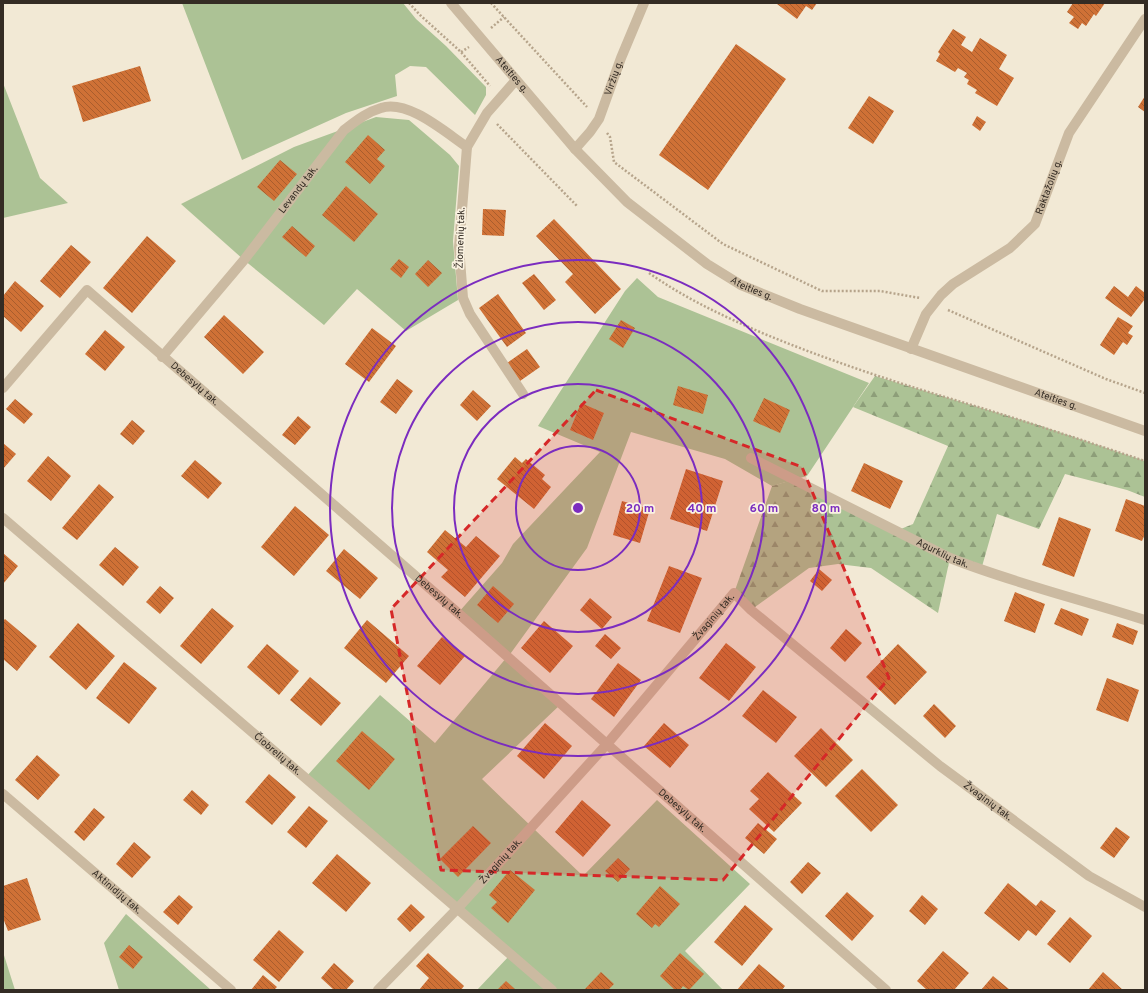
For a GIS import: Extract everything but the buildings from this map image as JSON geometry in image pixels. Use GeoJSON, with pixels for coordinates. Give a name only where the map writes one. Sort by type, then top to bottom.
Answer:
{"type":"FeatureCollection","features":[{"type":"Feature","properties":{"kind":"street","name":"Ateities g."},"geometry":{"type":"LineString","coordinates":[[451,3],[575,149],[627,202],[706,264],[742,285],[800,309],[1145,431]]}},
{"type":"Feature","properties":{"kind":"street","name":"Viržių g."},"geometry":{"type":"LineString","coordinates":[[575,149],[599,119],[621,58],[644,3]]}},
{"type":"Feature","properties":{"kind":"street","name":"Raktažolių g."},"geometry":{"type":"LineString","coordinates":[[910,349],[926,314],[953,284],[1010,248],[1035,224],[1069,133],[1145,19]]}},
{"type":"Feature","properties":{"kind":"street","name":"Žiomenių tak."},"geometry":{"type":"LineString","coordinates":[[516,80],[486,113],[467,147],[459,247],[463,298],[470,314],[523,394]]}},
{"type":"Feature","properties":{"kind":"street","name":"Levandų tak."},"geometry":{"type":"LineString","coordinates":[[162,357],[244,260],[344,130],[362,117],[382,107],[397,107],[416,112],[467,147]]}},
{"type":"Feature","properties":{"kind":"street","name":"Debesylų tak."},"geometry":{"type":"LineString","coordinates":[[3,388],[87,290],[886,990]]}},
{"type":"Feature","properties":{"kind":"street","name":"Agurklių tak."},"geometry":{"type":"LineString","coordinates":[[751,458],[950,558],[981,570],[1091,602],[1145,620]]}},
{"type":"Feature","properties":{"kind":"street","name":"Čiobrelių tak."},"geometry":{"type":"LineString","coordinates":[[3,518],[552,990]]}},
{"type":"Feature","properties":{"kind":"street","name":"Žvaginių tak."},"geometry":{"type":"LineString","coordinates":[[378,990],[458,908],[607,744],[734,593],[751,610],[940,766],[1089,876],[1145,907]]}},
{"type":"Feature","properties":{"kind":"street","name":"Aktinidijų tak."},"geometry":{"type":"LineString","coordinates":[[3,794],[231,990]]}},
{"type":"Feature","properties":{"kind":"path"},"geometry":{"type":"LineString","coordinates":[[409,3],[461,52],[492,88]]}},
{"type":"Feature","properties":{"kind":"path"},"geometry":{"type":"LineString","coordinates":[[491,3],[599,119],[610,137],[614,162],[723,244],[822,291],[880,291],[922,299],[1106,379],[1145,393]]}},
{"type":"Feature","properties":{"kind":"path"},"geometry":{"type":"LineString","coordinates":[[486,113],[578,207]]}},
{"type":"Feature","properties":{"kind":"path"},"geometry":{"type":"LineString","coordinates":[[649,273],[673,290],[718,314],[804,350],[875,376],[1038,425],[1145,460]]}},
{"type":"Feature","properties":{"kind":"highlighted area"},"geometry":{"type":"Polygon","coordinates":[[[596,390],[802,467],[889,678],[723,880],[441,870],[391,609],[596,390]]]}},
{"type":"Feature","properties":{"kind":"green space"},"geometry":{"type":"Polygon","coordinates":[[[182,3],[403,3],[416,19],[446,46],[486,87],[486,95],[475,115],[426,67],[410,66],[395,75],[397,96],[346,113],[242,160],[182,3]]]}},
{"type":"Feature","properties":{"kind":"green space"},"geometry":{"type":"Polygon","coordinates":[[[3,83],[40,178],[68,203],[3,218],[3,83]]]}},
{"type":"Feature","properties":{"kind":"green space"},"geometry":{"type":"Polygon","coordinates":[[[376,117],[409,120],[450,155],[459,166],[453,241],[458,300],[406,331],[357,289],[324,325],[244,260],[181,204],[294,147],[376,117]]]}},
{"type":"Feature","properties":{"kind":"green space"},"geometry":{"type":"Polygon","coordinates":[[[637,278],[658,297],[869,383],[807,476],[772,486],[725,459],[631,432],[587,548],[508,657],[561,704],[482,779],[583,876],[657,800],[750,884],[685,951],[723,990],[477,990],[511,954],[306,777],[380,695],[435,743],[507,657],[458,613],[502,563],[513,544],[600,452],[538,426],[625,291],[637,278]]]}},
{"type":"Feature","properties":{"kind":"green space"},"geometry":{"type":"Polygon","coordinates":[[[875,376],[1038,425],[1145,461],[1145,497],[1127,490],[1065,474],[1039,529],[997,514],[981,570],[950,558],[938,613],[871,568],[838,564],[809,568],[751,610],[734,593],[772,486],[792,480],[896,531],[913,524],[948,446],[853,407],[875,376]]]}},
{"type":"Feature","properties":{"kind":"green space"},"geometry":{"type":"Polygon","coordinates":[[[126,914],[211,990],[119,990],[104,943],[126,914]]]}},
{"type":"Feature","properties":{"kind":"green space"},"geometry":{"type":"Polygon","coordinates":[[[3,952],[15,990],[3,990],[3,952]]]}}]}
